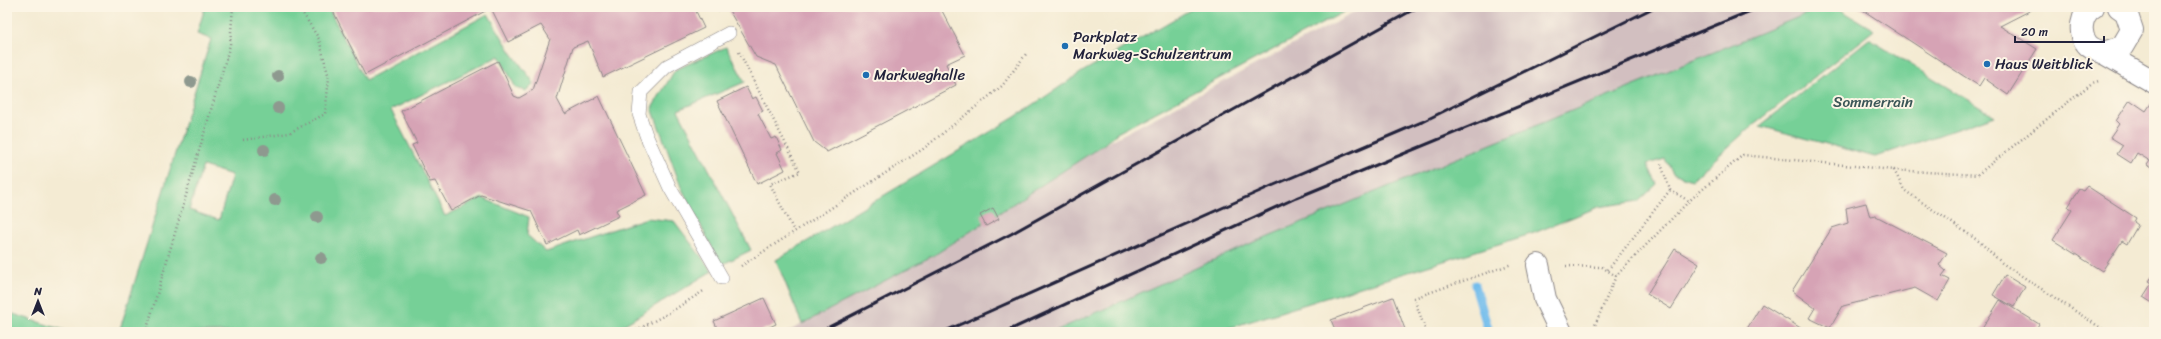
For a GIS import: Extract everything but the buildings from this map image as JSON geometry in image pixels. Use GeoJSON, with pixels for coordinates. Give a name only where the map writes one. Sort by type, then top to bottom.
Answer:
{"type":"FeatureCollection","features":[{"type":"Feature","properties":{"kind":"street"},"geometry":{"type":"LineString","coordinates":[[2093,7],[2085,16],[2081,25],[2082,35],[2087,44],[2154,82]]}},
{"type":"Feature","properties":{"kind":"street"},"geometry":{"type":"LineString","coordinates":[[2104,53],[2122,47],[2132,30],[2126,12],[2119,7]]}},
{"type":"Feature","properties":{"kind":"street"},"geometry":{"type":"LineString","coordinates":[[1538,265],[1545,299],[1561,332]]}},
{"type":"Feature","properties":{"kind":"lane"},"geometry":{"type":"LineString","coordinates":[[722,278],[670,188],[646,135],[639,114],[641,92],[667,66],[729,33]]}},
{"type":"Feature","properties":{"kind":"path"},"geometry":{"type":"LineString","coordinates":[[146,332],[230,45],[233,7]]}},
{"type":"Feature","properties":{"kind":"path"},"geometry":{"type":"LineString","coordinates":[[243,140],[289,133],[325,114],[329,78],[319,39],[299,7]]}},
{"type":"Feature","properties":{"kind":"path"},"geometry":{"type":"LineString","coordinates":[[716,7],[800,172],[770,184],[794,231]]}},
{"type":"Feature","properties":{"kind":"path"},"geometry":{"type":"LineString","coordinates":[[1592,332],[1616,276],[1689,201],[1743,155],[1894,170],[1977,175],[2092,83],[2101,80],[2107,62],[2104,53]]}},
{"type":"Feature","properties":{"kind":"path"},"geometry":{"type":"LineString","coordinates":[[633,332],[669,313],[923,149],[1002,86],[1026,54]]}},
{"type":"Feature","properties":{"kind":"path"},"geometry":{"type":"LineString","coordinates":[[1661,164],[1670,190],[1689,201]]}},
{"type":"Feature","properties":{"kind":"path"},"geometry":{"type":"LineString","coordinates":[[1894,170],[1904,190],[1980,242],[2002,263],[2107,332]]}},
{"type":"Feature","properties":{"kind":"path"},"geometry":{"type":"LineString","coordinates":[[1608,270],[1670,190]]}},
{"type":"Feature","properties":{"kind":"path"},"geometry":{"type":"LineString","coordinates":[[1426,332],[1414,298],[1521,260],[1538,265],[1602,267],[1616,276]]}},
{"type":"Feature","properties":{"kind":"shaded area"},"geometry":{"type":"Polygon","coordinates":[[[1365,7],[1823,7],[1254,242],[1053,332],[787,332],[936,254],[1103,145],[1365,7]]]}},
{"type":"Feature","properties":{"kind":"green space"},"geometry":{"type":"Polygon","coordinates":[[[205,7],[328,7],[365,80],[488,14],[511,52],[534,83],[526,91],[516,88],[499,56],[391,110],[445,216],[482,198],[529,217],[527,235],[546,252],[647,218],[674,221],[712,271],[612,332],[119,332],[211,39],[197,34],[205,7]],[[203,166],[189,210],[219,220],[232,175],[203,166]]]}},
{"type":"Feature","properties":{"kind":"green space"},"geometry":{"type":"Polygon","coordinates":[[[1195,7],[1353,7],[1117,133],[1103,145],[936,254],[802,324],[776,260],[1015,117],[1082,72],[1195,7]]]}},
{"type":"Feature","properties":{"kind":"green space"},"geometry":{"type":"Polygon","coordinates":[[[1823,7],[1836,7],[1874,30],[1746,131],[1692,180],[1673,173],[1665,159],[1647,164],[1657,184],[1639,201],[1598,207],[1534,233],[1216,332],[1053,332],[1254,242],[1823,7]]]}},
{"type":"Feature","properties":{"kind":"green space","name":"Sommerrain"},"geometry":{"type":"Polygon","coordinates":[[[1869,39],[1995,116],[1875,157],[1760,126],[1869,39]]]}},
{"type":"Feature","properties":{"kind":"green space"},"geometry":{"type":"Polygon","coordinates":[[[726,47],[745,82],[678,110],[751,250],[721,265],[681,187],[652,108],[675,70],[726,47]]]}},
{"type":"Feature","properties":{"kind":"green space"},"geometry":{"type":"Polygon","coordinates":[[[7,312],[70,332],[7,332],[7,312]]]}},
{"type":"Feature","properties":{"kind":"waterway"},"geometry":{"type":"LineString","coordinates":[[1475,285],[1489,332]]}},
{"type":"Feature","properties":{"kind":"railway"},"geometry":{"type":"LineString","coordinates":[[819,332],[1011,234],[1418,7]]}},
{"type":"Feature","properties":{"kind":"railway"},"geometry":{"type":"LineString","coordinates":[[943,332],[1267,188],[1422,122],[1655,7]]}},
{"type":"Feature","properties":{"kind":"railway"},"geometry":{"type":"LineString","coordinates":[[1005,332],[1296,198],[1760,7]]}},
{"type":"Feature","properties":{"kind":"place","name":"Parkplatz Markweg-Schulzentrum"},"geometry":{"type":"Point","coordinates":[1065,46]}},
{"type":"Feature","properties":{"kind":"place","name":"Haus Weitblick"},"geometry":{"type":"Point","coordinates":[1987,64]}},
{"type":"Feature","properties":{"kind":"place","name":"Markweghalle"},"geometry":{"type":"Point","coordinates":[866,75]}}]}
